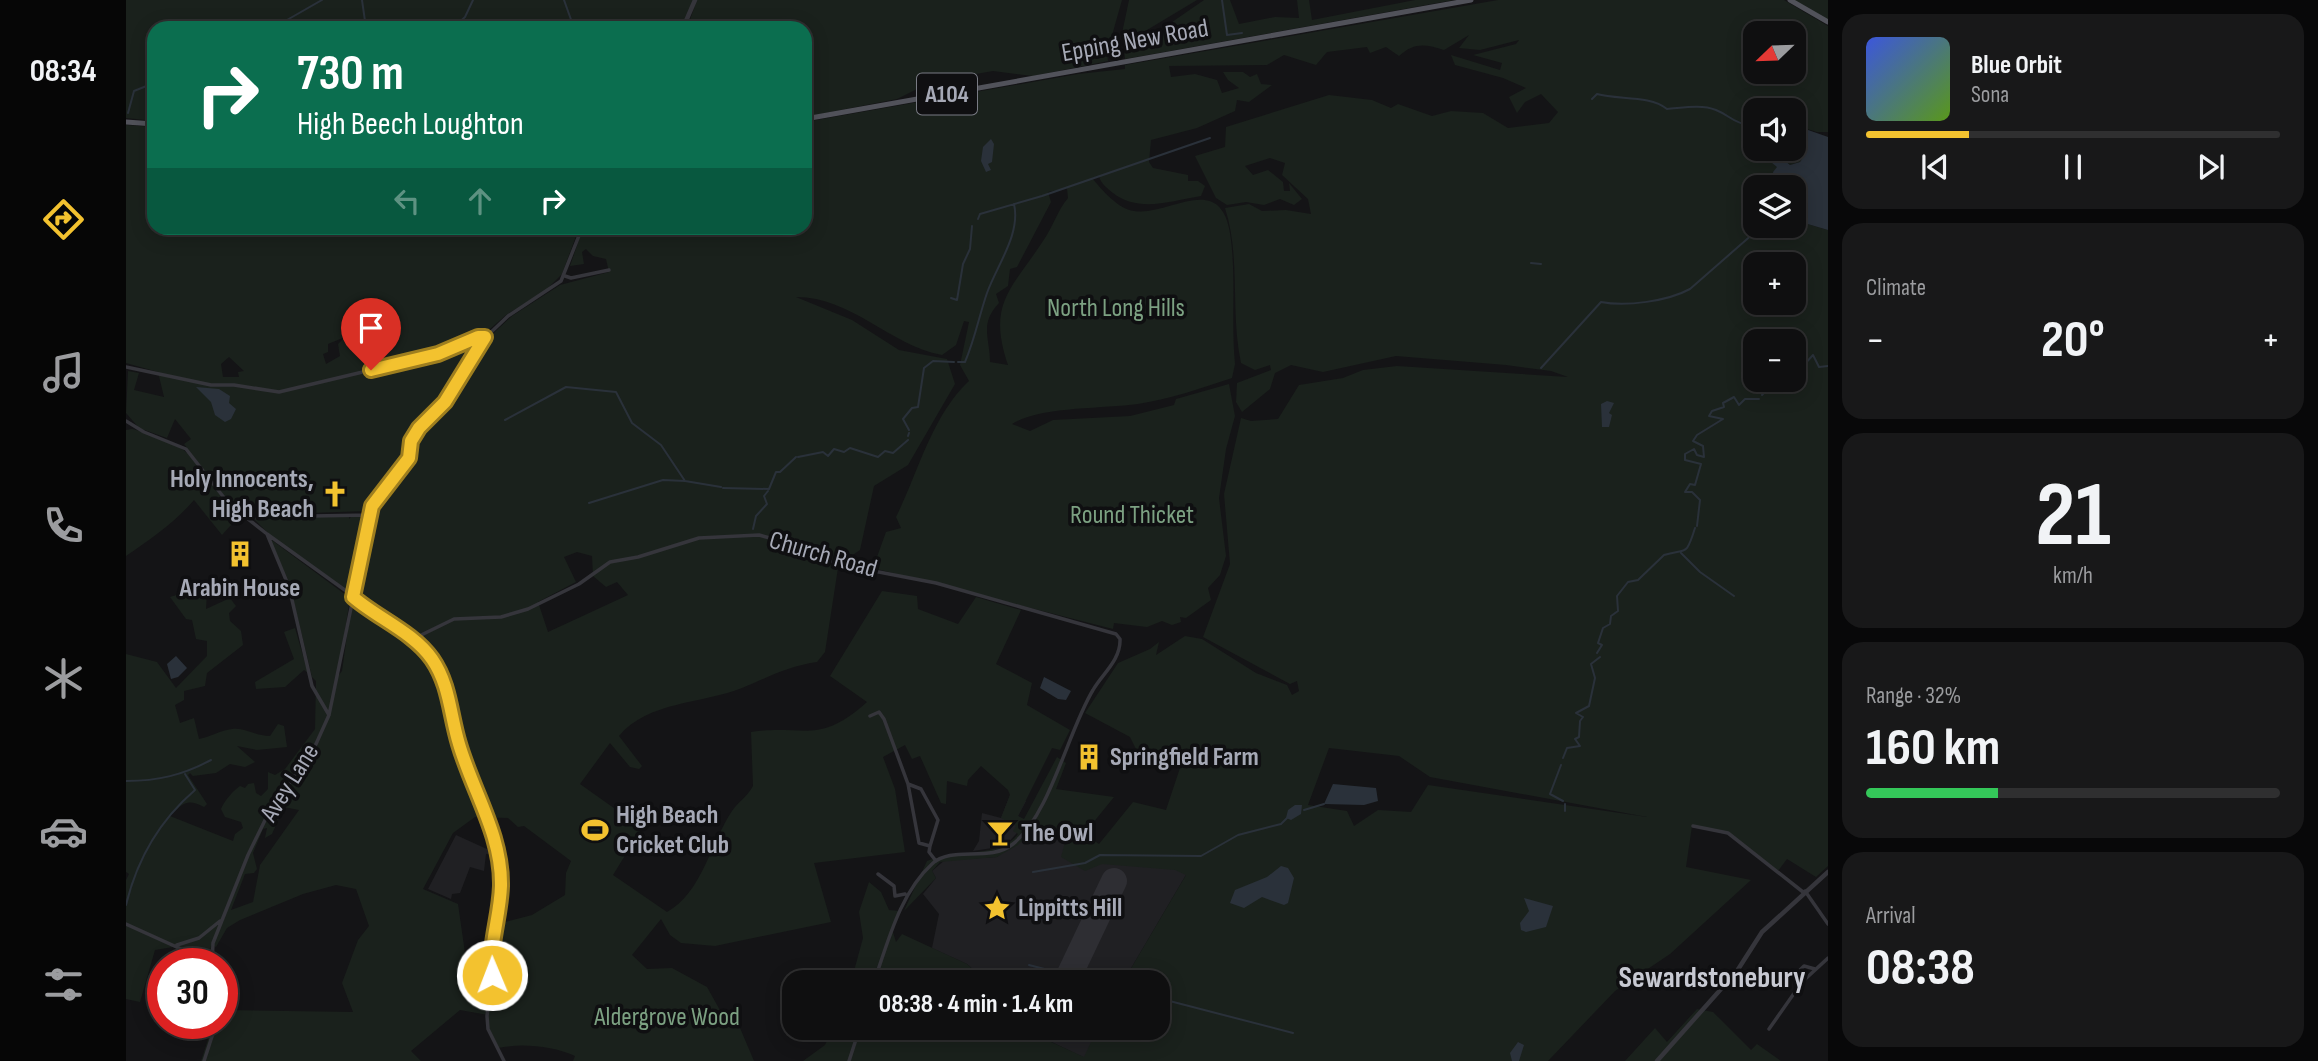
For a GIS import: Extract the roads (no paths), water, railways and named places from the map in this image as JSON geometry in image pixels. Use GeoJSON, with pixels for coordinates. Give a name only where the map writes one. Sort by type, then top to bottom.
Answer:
{"type":"FeatureCollection","features":[{"type":"Feature","properties":{"kind":"main road","name":"Epping New Road"},"geometry":{"type":"LineString","coordinates":[[812,118],[1471,0]]}},
{"type":"Feature","properties":{"kind":"main road"},"geometry":{"type":"LineString","coordinates":[[1790,0],[1828,22]]}},
{"type":"Feature","properties":{"kind":"main road"},"geometry":{"type":"LineString","coordinates":[[126,121],[147,123]]}},
{"type":"Feature","properties":{"kind":"street"},"geometry":{"type":"LineString","coordinates":[[686,21],[695,0]]}},
{"type":"Feature","properties":{"kind":"street"},"geometry":{"type":"LineString","coordinates":[[126,367],[211,385],[234,385],[279,392],[423,358],[478,337],[485,337],[508,316],[558,284],[565,276],[580,235]]}},
{"type":"Feature","properties":{"kind":"street"},"geometry":{"type":"LineString","coordinates":[[565,276],[571,278],[609,270]]}},
{"type":"Feature","properties":{"kind":"street","name":"Avey Lane"},"geometry":{"type":"LineString","coordinates":[[213,948],[222,919],[268,814],[316,744],[329,715],[370,515],[379,494],[409,458],[411,441],[419,428],[445,402],[485,337]]}},
{"type":"Feature","properties":{"kind":"street"},"geometry":{"type":"LineString","coordinates":[[126,421],[187,449],[219,493],[267,534],[413,639],[431,657],[441,674],[459,744],[487,813],[497,849],[501,886],[491,942],[492,975],[486,1016],[488,1029],[504,1061]]}},
{"type":"Feature","properties":{"kind":"street"},"geometry":{"type":"LineString","coordinates":[[126,429],[134,426]]}},
{"type":"Feature","properties":{"kind":"street"},"geometry":{"type":"LineString","coordinates":[[248,517],[370,515]]}},
{"type":"Feature","properties":{"kind":"street"},"geometry":{"type":"LineString","coordinates":[[267,534],[289,587],[312,687],[329,715]]}},
{"type":"Feature","properties":{"kind":"street","name":"Church Road"},"geometry":{"type":"LineString","coordinates":[[413,639],[454,619],[514,614],[579,584],[610,562],[638,557],[699,538],[759,536],[799,546],[837,564],[944,585],[1114,632],[1120,639],[1118,652],[1093,689],[1051,785],[1014,843],[999,852],[947,856],[936,861]]}},
{"type":"Feature","properties":{"kind":"street"},"geometry":{"type":"LineString","coordinates":[[870,716],[879,712],[884,719],[908,785],[919,843],[930,846]]}},
{"type":"Feature","properties":{"kind":"street"},"geometry":{"type":"LineString","coordinates":[[878,970],[907,893],[936,861],[929,852],[938,823],[936,816],[921,789],[908,785]]}},
{"type":"Feature","properties":{"kind":"street"},"geometry":{"type":"LineString","coordinates":[[1693,826],[1728,833],[1804,892],[1828,924]]}},
{"type":"Feature","properties":{"kind":"street"},"geometry":{"type":"LineString","coordinates":[[1657,1061],[1737,971],[1762,932],[1828,872]]}},
{"type":"Feature","properties":{"kind":"street"},"geometry":{"type":"LineString","coordinates":[[878,874],[894,887],[895,896],[907,893]]}},
{"type":"Feature","properties":{"kind":"street"},"geometry":{"type":"LineString","coordinates":[[177,945],[199,938],[222,919]]}},
{"type":"Feature","properties":{"kind":"street"},"geometry":{"type":"LineString","coordinates":[[126,923],[183,948]]}},
{"type":"Feature","properties":{"kind":"street"},"geometry":{"type":"LineString","coordinates":[[1769,1029],[1802,982],[1828,958]]}},
{"type":"Feature","properties":{"kind":"street"},"geometry":{"type":"LineString","coordinates":[[1802,982],[1800,970],[1804,966],[1815,969]]}},
{"type":"Feature","properties":{"kind":"street"},"geometry":{"type":"LineString","coordinates":[[204,1061],[211,1039]]}},
{"type":"Feature","properties":{"kind":"street"},"geometry":{"type":"LineString","coordinates":[[849,1061],[856,1040]]}},
{"type":"Feature","properties":{"kind":"waterway"},"geometry":{"type":"LineString","coordinates":[[285,21],[322,0]]}},
{"type":"Feature","properties":{"kind":"waterway"},"geometry":{"type":"LineString","coordinates":[[362,0],[365,21]]}},
{"type":"Feature","properties":{"kind":"waterway"},"geometry":{"type":"LineString","coordinates":[[461,21],[473,0]]}},
{"type":"Feature","properties":{"kind":"waterway"},"geometry":{"type":"LineString","coordinates":[[564,0],[572,21]]}},
{"type":"Feature","properties":{"kind":"waterway"},"geometry":{"type":"LineString","coordinates":[[1222,0],[1227,35],[1242,33]]}},
{"type":"Feature","properties":{"kind":"waterway"},"geometry":{"type":"LineString","coordinates":[[128,113],[134,91],[147,86]]}},
{"type":"Feature","properties":{"kind":"waterway"},"geometry":{"type":"LineString","coordinates":[[1592,99],[1597,94],[1643,100],[1667,109],[1704,107],[1721,112],[1743,124]]}},
{"type":"Feature","properties":{"kind":"waterway"},"geometry":{"type":"LineString","coordinates":[[978,219],[980,214],[1042,196],[1210,138]]}},
{"type":"Feature","properties":{"kind":"waterway"},"geometry":{"type":"LineString","coordinates":[[958,362],[965,362],[987,293],[1011,238],[1014,204]]}},
{"type":"Feature","properties":{"kind":"waterway"},"geometry":{"type":"LineString","coordinates":[[951,298],[957,300],[963,264],[970,249],[972,226]]}},
{"type":"Feature","properties":{"kind":"waterway"},"geometry":{"type":"LineString","coordinates":[[1541,368],[1601,302],[1647,302],[1681,293],[1690,289],[1748,238]]}},
{"type":"Feature","properties":{"kind":"waterway"},"geometry":{"type":"LineString","coordinates":[[1531,263],[1541,264]]}},
{"type":"Feature","properties":{"kind":"waterway"},"geometry":{"type":"LineString","coordinates":[[1806,363],[1813,355],[1819,367],[1828,366]]}},
{"type":"Feature","properties":{"kind":"waterway"},"geometry":{"type":"LineString","coordinates":[[909,430],[903,419],[912,408],[918,407],[924,368],[933,361],[954,362]]}},
{"type":"Feature","properties":{"kind":"waterway"},"geometry":{"type":"LineString","coordinates":[[505,420],[566,387],[616,392],[632,423],[661,445],[685,481],[721,487]]}},
{"type":"Feature","properties":{"kind":"waterway"},"geometry":{"type":"LineString","coordinates":[[1762,395],[1765,392]]}},
{"type":"Feature","properties":{"kind":"waterway"},"geometry":{"type":"LineString","coordinates":[[1697,526],[1700,500],[1692,492],[1685,492],[1690,484],[1695,485],[1701,464],[1685,460],[1685,454],[1694,449],[1697,455],[1704,457],[1703,446],[1693,441],[1697,435],[1723,419],[1709,416],[1712,411],[1724,407],[1723,403],[1734,397],[1739,405],[1745,399],[1759,399]]}},
{"type":"Feature","properties":{"kind":"waterway"},"geometry":{"type":"LineString","coordinates":[[798,457],[823,452],[828,456],[834,449],[844,452],[850,448],[878,457],[885,451],[893,453],[908,440]]}},
{"type":"Feature","properties":{"kind":"waterway"},"geometry":{"type":"LineString","coordinates":[[723,488],[769,489],[776,472],[780,472],[796,457]]}},
{"type":"Feature","properties":{"kind":"waterway"},"geometry":{"type":"LineString","coordinates":[[589,503],[663,480],[685,481]]}},
{"type":"Feature","properties":{"kind":"waterway"},"geometry":{"type":"LineString","coordinates":[[753,529],[756,516],[767,504],[764,496],[768,491]]}},
{"type":"Feature","properties":{"kind":"waterway"},"geometry":{"type":"LineString","coordinates":[[1597,653],[1602,645],[1598,643],[1603,628],[1610,624],[1611,616],[1618,611],[1617,596],[1628,582],[1638,580],[1664,555],[1685,550],[1695,528]]}},
{"type":"Feature","properties":{"kind":"waterway"},"geometry":{"type":"LineString","coordinates":[[1681,553],[1700,572],[1734,596]]}},
{"type":"Feature","properties":{"kind":"waterway"},"geometry":{"type":"LineString","coordinates":[[1563,758],[1567,748],[1580,746],[1575,739],[1579,737],[1580,721],[1583,717],[1576,713],[1589,706],[1595,678],[1591,664],[1600,657]]}},
{"type":"Feature","properties":{"kind":"waterway"},"geometry":{"type":"LineString","coordinates":[[126,781],[170,776],[211,760]]}},
{"type":"Feature","properties":{"kind":"waterway"},"geometry":{"type":"LineString","coordinates":[[1561,765],[1550,794],[1563,801]]}},
{"type":"Feature","properties":{"kind":"waterway"},"geometry":{"type":"LineString","coordinates":[[126,905],[136,872],[151,842],[160,828],[195,790],[185,774]]}},
{"type":"Feature","properties":{"kind":"waterway"},"geometry":{"type":"LineString","coordinates":[[1304,810],[1324,804]]}},
{"type":"Feature","properties":{"kind":"waterway"},"geometry":{"type":"LineString","coordinates":[[1565,804],[1565,811]]}},
{"type":"Feature","properties":{"kind":"waterway"},"geometry":{"type":"LineString","coordinates":[[1033,872],[1085,863],[1100,855],[1201,856],[1238,835],[1281,824],[1287,818]]}},
{"type":"Feature","properties":{"kind":"waterway"},"geometry":{"type":"LineString","coordinates":[[1029,965],[1048,970]]}},
{"type":"Feature","properties":{"kind":"waterway"},"geometry":{"type":"LineString","coordinates":[[1170,1001],[1293,1033]]}},
{"type":"Feature","properties":{"kind":"place","name":"Holy Innocents, High Beach"},"geometry":{"type":"Point","coordinates":[335,494]}},
{"type":"Feature","properties":{"kind":"place","name":"Arabin House"},"geometry":{"type":"Point","coordinates":[240,554]}},
{"type":"Feature","properties":{"kind":"place","name":"Springfield Farm"},"geometry":{"type":"Point","coordinates":[1089,757]}},
{"type":"Feature","properties":{"kind":"place","name":"High Beach Cricket Club"},"geometry":{"type":"Point","coordinates":[595,830]}},
{"type":"Feature","properties":{"kind":"place","name":"The Owl"},"geometry":{"type":"Point","coordinates":[1000,833]}},
{"type":"Feature","properties":{"kind":"place","name":"Lippitts Hill"},"geometry":{"type":"Point","coordinates":[997,908]}},
{"type":"Feature","properties":{"kind":"district","name":"Sewardstonebury"},"geometry":{"type":"Point","coordinates":[1712,978]}},
{"type":"Feature","properties":{"kind":"park label","name":"North Long Hills"},"geometry":{"type":"Point","coordinates":[1116,308]}},
{"type":"Feature","properties":{"kind":"park label","name":"Round Thicket"},"geometry":{"type":"Point","coordinates":[1132,515]}},
{"type":"Feature","properties":{"kind":"park label","name":"Aldergrove Wood"},"geometry":{"type":"Point","coordinates":[667,1017]}}]}
